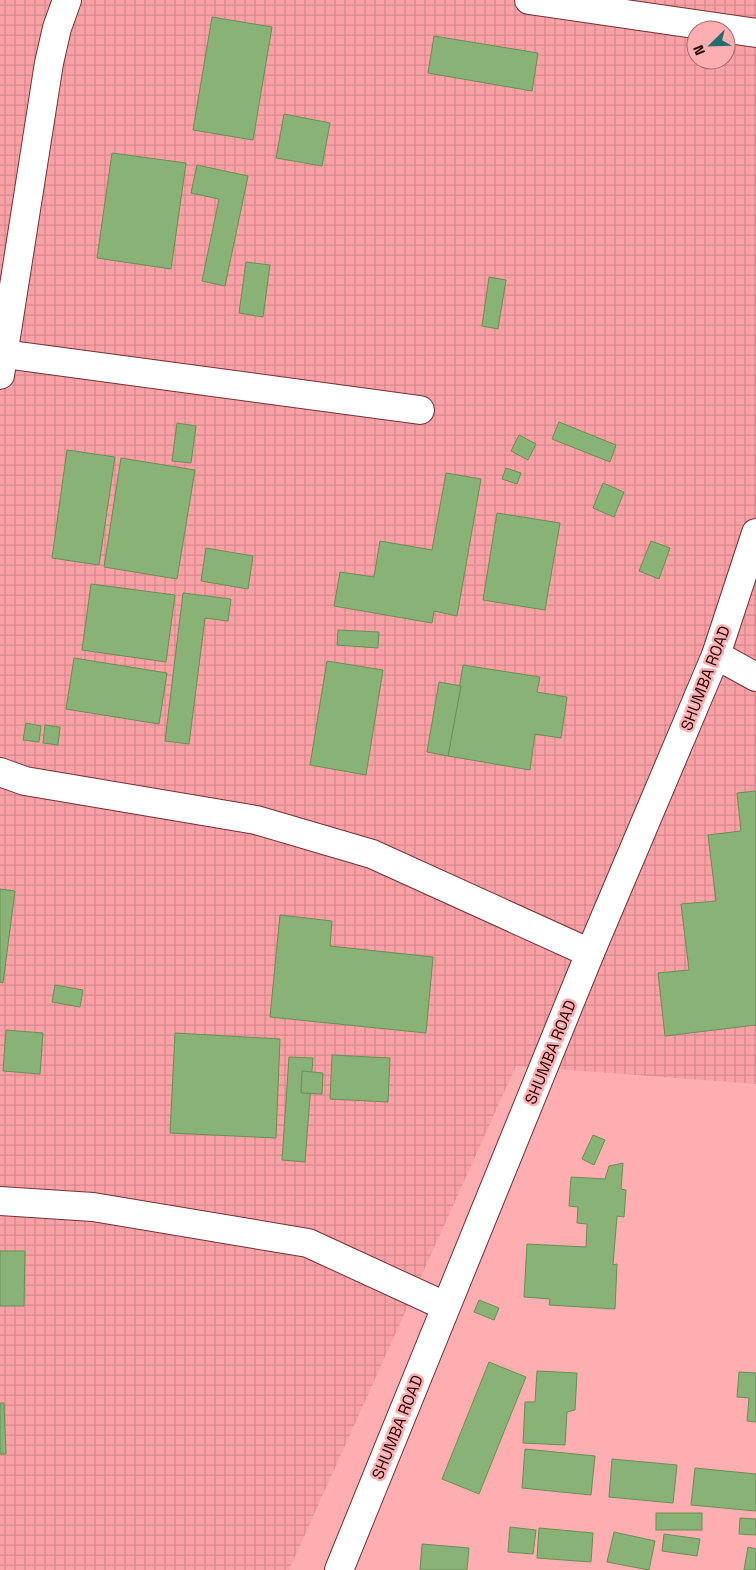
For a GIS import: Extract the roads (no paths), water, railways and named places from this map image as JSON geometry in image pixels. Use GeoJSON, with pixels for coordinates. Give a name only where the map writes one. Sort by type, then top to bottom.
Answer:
{"type":"FeatureCollection","features":[{"type":"Feature","properties":{"kind":"street"},"geometry":{"type":"LineString","coordinates":[[67,0],[57,28],[49,63],[2,364],[420,410]]}},
{"type":"Feature","properties":{"kind":"street"},"geometry":{"type":"LineString","coordinates":[[529,0],[756,33]]}},
{"type":"Feature","properties":{"kind":"street","name":"SHUMBA ROAD"},"geometry":{"type":"LineString","coordinates":[[340,1570],[445,1306],[590,953],[716,656],[756,533]]}},
{"type":"Feature","properties":{"kind":"street"},"geometry":{"type":"LineString","coordinates":[[716,656],[756,677]]}},
{"type":"Feature","properties":{"kind":"street"},"geometry":{"type":"LineString","coordinates":[[0,772],[34,782],[256,820],[372,854],[590,953]]}},
{"type":"Feature","properties":{"kind":"street"},"geometry":{"type":"LineString","coordinates":[[0,1201],[93,1207],[308,1243],[445,1306]]}}]}
